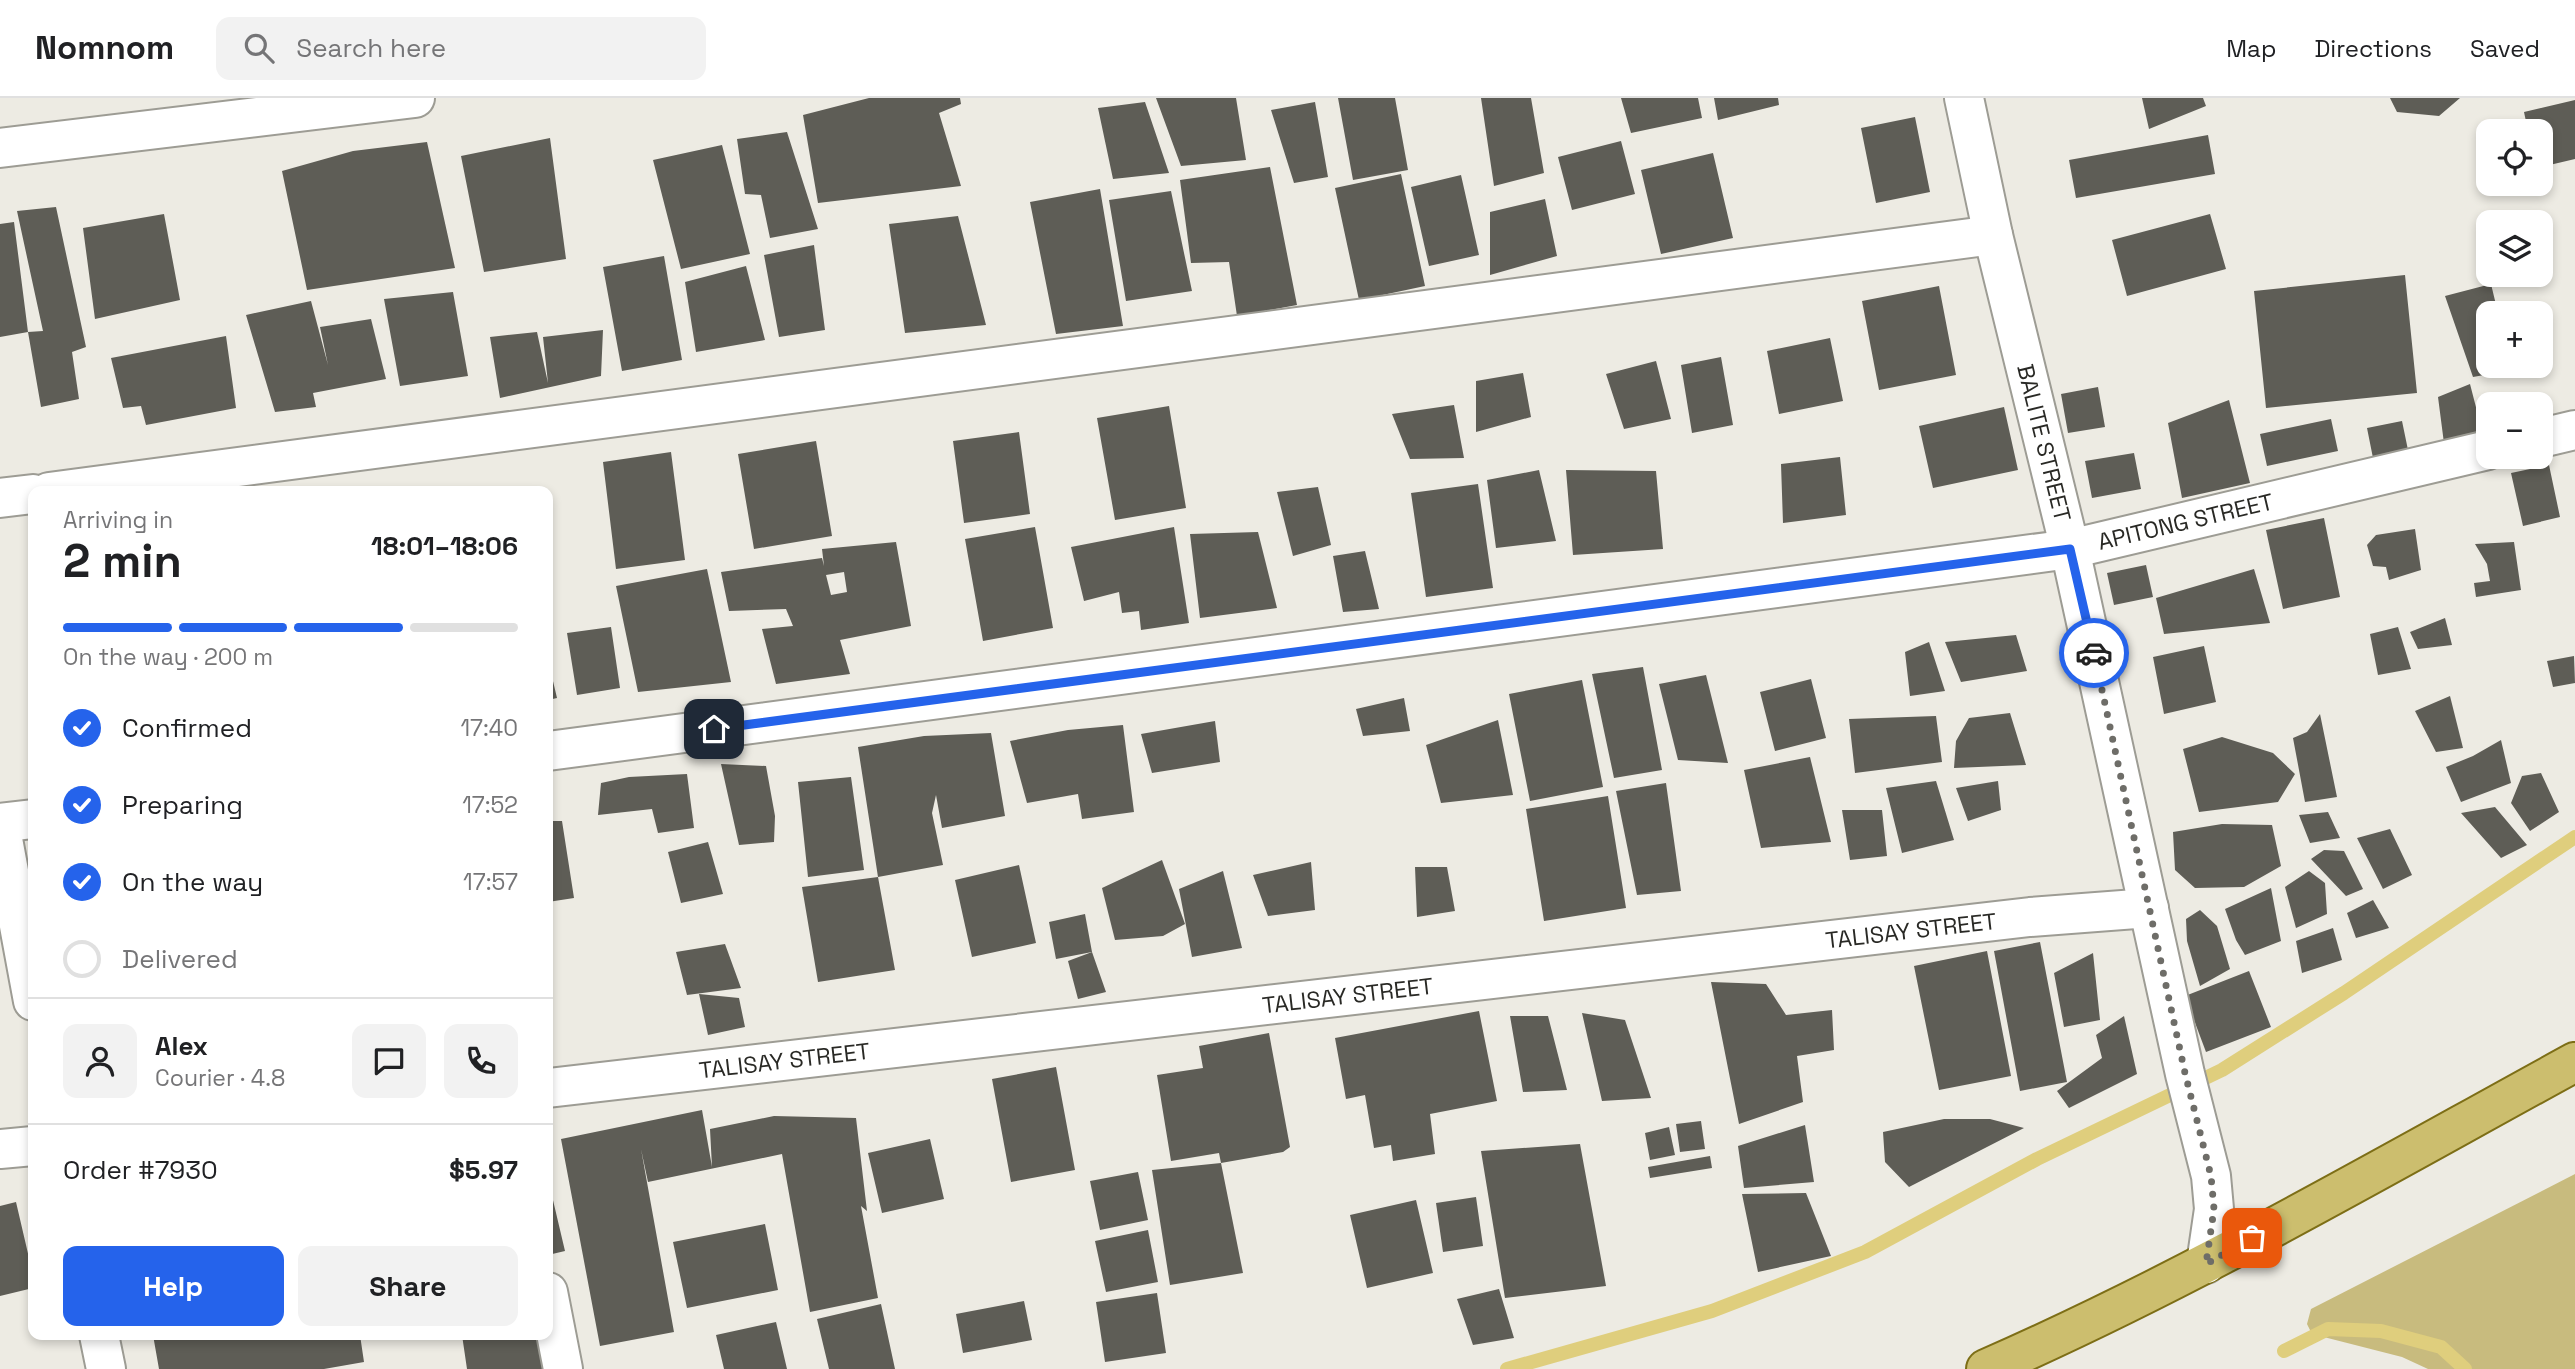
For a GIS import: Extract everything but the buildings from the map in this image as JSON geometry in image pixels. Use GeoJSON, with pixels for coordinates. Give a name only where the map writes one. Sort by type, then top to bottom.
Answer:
{"type":"FeatureCollection","features":[{"type":"Feature","properties":{"kind":"main road"},"geometry":{"type":"LineString","coordinates":[[1986,1369],[2092,1322],[2206,1264],[2575,1062]]}},
{"type":"Feature","properties":{"kind":"street"},"geometry":{"type":"LineString","coordinates":[[0,148],[415,98]]}},
{"type":"Feature","properties":{"kind":"street","name":"BALITE STREET"},"geometry":{"type":"LineString","coordinates":[[1964,98],[1993,235],[2070,549],[2211,1176],[2214,1209],[2206,1264]]}},
{"type":"Feature","properties":{"kind":"street"},"geometry":{"type":"LineString","coordinates":[[94,486],[1993,235]]}},
{"type":"Feature","properties":{"kind":"street"},"geometry":{"type":"LineString","coordinates":[[2553,435],[2575,430]]}},
{"type":"Feature","properties":{"kind":"street","name":"APITONG STREET"},"geometry":{"type":"LineString","coordinates":[[553,750],[2070,549],[2476,453]]}},
{"type":"Feature","properties":{"kind":"street"},"geometry":{"type":"LineString","coordinates":[[0,498],[28,495]]}},
{"type":"Feature","properties":{"kind":"street"},"geometry":{"type":"LineString","coordinates":[[28,820],[0,823],[28,974]]}},
{"type":"Feature","properties":{"kind":"street","name":"TALISAY STREET"},"geometry":{"type":"LineString","coordinates":[[553,1087],[2030,917],[2149,908]]}},
{"type":"Feature","properties":{"kind":"street"},"geometry":{"type":"LineString","coordinates":[[0,1149],[28,1146]]}},
{"type":"Feature","properties":{"kind":"street"},"geometry":{"type":"LineString","coordinates":[[553,1318],[563,1369]]}},
{"type":"Feature","properties":{"kind":"street"},"geometry":{"type":"LineString","coordinates":[[100,1340],[106,1369]]}},
{"type":"Feature","properties":{"kind":"shaded area"},"geometry":{"type":"Polygon","coordinates":[[[2575,1174],[2575,1369],[2428,1369],[2402,1357],[2312,1334],[2307,1324],[2311,1309],[2575,1174]]]}},
{"type":"Feature","properties":{"kind":"waterway"},"geometry":{"type":"LineString","coordinates":[[1507,1369],[1712,1311],[1865,1252],[2037,1159],[2222,1070],[2344,993],[2575,837]]}},
{"type":"Feature","properties":{"kind":"waterway"},"geometry":{"type":"LineString","coordinates":[[2284,1351],[2328,1329],[2381,1331],[2441,1347],[2465,1369]]}},
{"type":"Feature","properties":{"kind":"way so far"},"geometry":{"type":"LineString","coordinates":[[2094,653],[2185,1073],[2211,1176],[2214,1209],[2206,1264],[2252,1238]]}},
{"type":"Feature","properties":{"kind":"route"},"geometry":{"type":"LineString","coordinates":[[714,729],[2070,549],[2094,653]]}}]}
